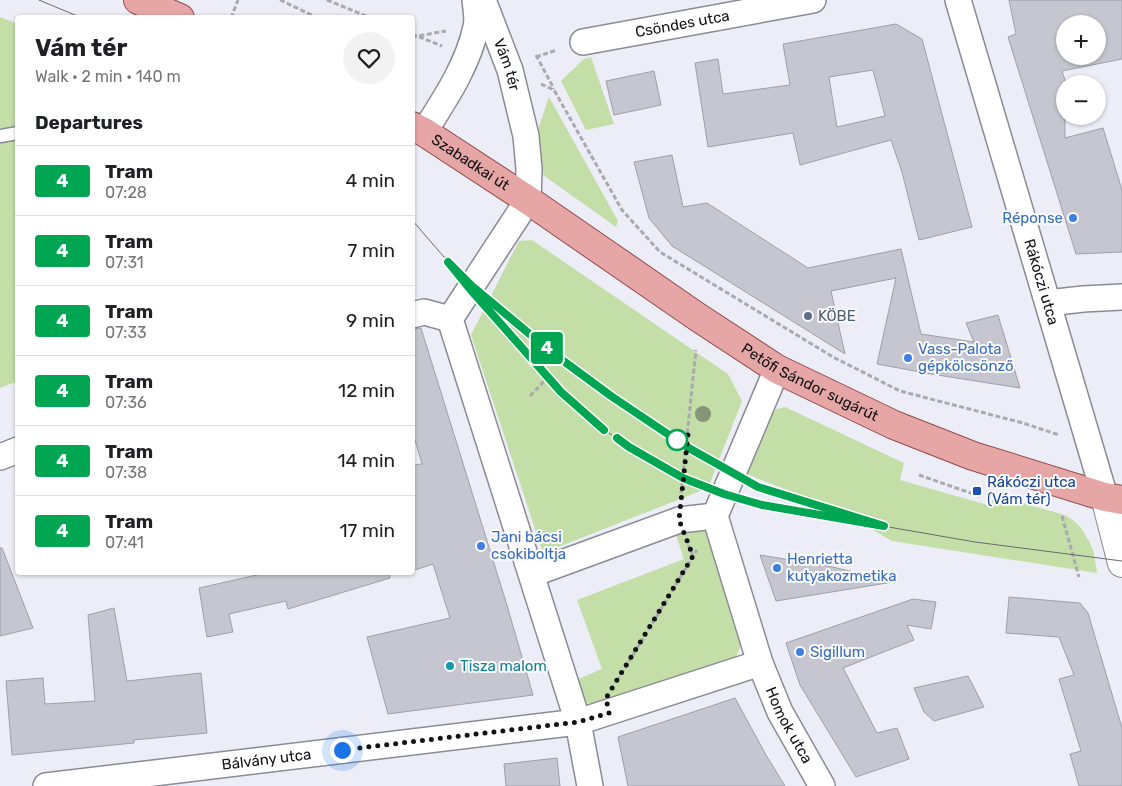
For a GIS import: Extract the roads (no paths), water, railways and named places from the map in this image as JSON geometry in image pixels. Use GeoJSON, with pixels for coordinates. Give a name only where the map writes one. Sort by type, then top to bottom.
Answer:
{"type":"FeatureCollection","features":[{"type":"Feature","properties":{"kind":"main road"},"geometry":{"type":"LineString","coordinates":[[138,0],[173,15]]}},
{"type":"Feature","properties":{"kind":"main road","name":"Szabadkai út"},"geometry":{"type":"LineString","coordinates":[[418,129],[528,200]]}},
{"type":"Feature","properties":{"kind":"main road","name":"Petőfi Sándor sugárút"},"geometry":{"type":"LineString","coordinates":[[528,200],[699,318],[777,368],[894,425],[973,456],[1113,498]]}},
{"type":"Feature","properties":{"kind":"street","name":"Vám tér"},"geometry":{"type":"LineString","coordinates":[[418,129],[443,102],[468,56],[477,25],[475,0]]}},
{"type":"Feature","properties":{"kind":"street","name":"Vám tér"},"geometry":{"type":"LineString","coordinates":[[483,0],[510,70],[526,136],[529,168],[528,200]]}},
{"type":"Feature","properties":{"kind":"street","name":"Csöndes utca"},"geometry":{"type":"LineString","coordinates":[[583,42],[813,0]]}},
{"type":"Feature","properties":{"kind":"street","name":"Rákóczi utca"},"geometry":{"type":"LineString","coordinates":[[958,0],[1048,303],[1113,498],[1122,563]]}},
{"type":"Feature","properties":{"kind":"street"},"geometry":{"type":"LineString","coordinates":[[450,319],[528,200]]}},
{"type":"Feature","properties":{"kind":"street"},"geometry":{"type":"LineString","coordinates":[[1048,303],[1122,297]]}},
{"type":"Feature","properties":{"kind":"street"},"geometry":{"type":"LineString","coordinates":[[415,315],[424,312],[450,319]]}},
{"type":"Feature","properties":{"kind":"street"},"geometry":{"type":"LineString","coordinates":[[450,319],[578,722],[590,786]]}},
{"type":"Feature","properties":{"kind":"street"},"geometry":{"type":"LineString","coordinates":[[578,722],[760,662],[715,516],[777,368]]}},
{"type":"Feature","properties":{"kind":"street"},"geometry":{"type":"LineString","coordinates":[[0,457],[15,451]]}},
{"type":"Feature","properties":{"kind":"street"},"geometry":{"type":"LineString","coordinates":[[532,574],[679,520],[715,516]]}},
{"type":"Feature","properties":{"kind":"street","name":"Homok utca"},"geometry":{"type":"LineString","coordinates":[[760,662],[780,712],[822,786]]}},
{"type":"Feature","properties":{"kind":"street","name":"Bálvány utca"},"geometry":{"type":"LineString","coordinates":[[46,786],[578,722]]}},
{"type":"Feature","properties":{"kind":"lane"},"geometry":{"type":"LineString","coordinates":[[0,136],[15,134]]}},
{"type":"Feature","properties":{"kind":"tram line"},"geometry":{"type":"LineString","coordinates":[[39,0],[75,15]]}},
{"type":"Feature","properties":{"kind":"tram line"},"geometry":{"type":"LineString","coordinates":[[415,223],[561,392],[592,421],[629,447],[683,478],[724,494],[762,505],[975,542],[1122,561]]}},
{"type":"Feature","properties":{"kind":"tram line","name":"4"},"geometry":{"type":"LineString","coordinates":[[604,430],[561,392],[448,262],[472,286],[550,351],[611,396],[687,447],[758,487],[884,526],[762,505],[724,494],[683,478],[617,438]]}},
{"type":"Feature","properties":{"kind":"tram line"},"geometry":{"type":"LineString","coordinates":[[481,293],[550,351],[611,396],[687,447],[758,487],[842,513]]}},
{"type":"Feature","properties":{"kind":"place","name":"Réponse"},"geometry":{"type":"Point","coordinates":[1073,218]}},
{"type":"Feature","properties":{"kind":"place","name":"KÖBE"},"geometry":{"type":"Point","coordinates":[808,316]}},
{"type":"Feature","properties":{"kind":"place","name":"Vass-Palota gépkölcsönző"},"geometry":{"type":"Point","coordinates":[908,358]}},
{"type":"Feature","properties":{"kind":"place","name":"Rákóczi utca (Vám tér)"},"geometry":{"type":"Point","coordinates":[977,491]}},
{"type":"Feature","properties":{"kind":"place","name":"Jani bácsi csokiboltja"},"geometry":{"type":"Point","coordinates":[481,546]}},
{"type":"Feature","properties":{"kind":"place","name":"Henrietta kutyakozmetika"},"geometry":{"type":"Point","coordinates":[777,568]}},
{"type":"Feature","properties":{"kind":"place","name":"Sigillum"},"geometry":{"type":"Point","coordinates":[800,652]}},
{"type":"Feature","properties":{"kind":"place","name":"Tisza malom"},"geometry":{"type":"Point","coordinates":[450,666]}}]}
